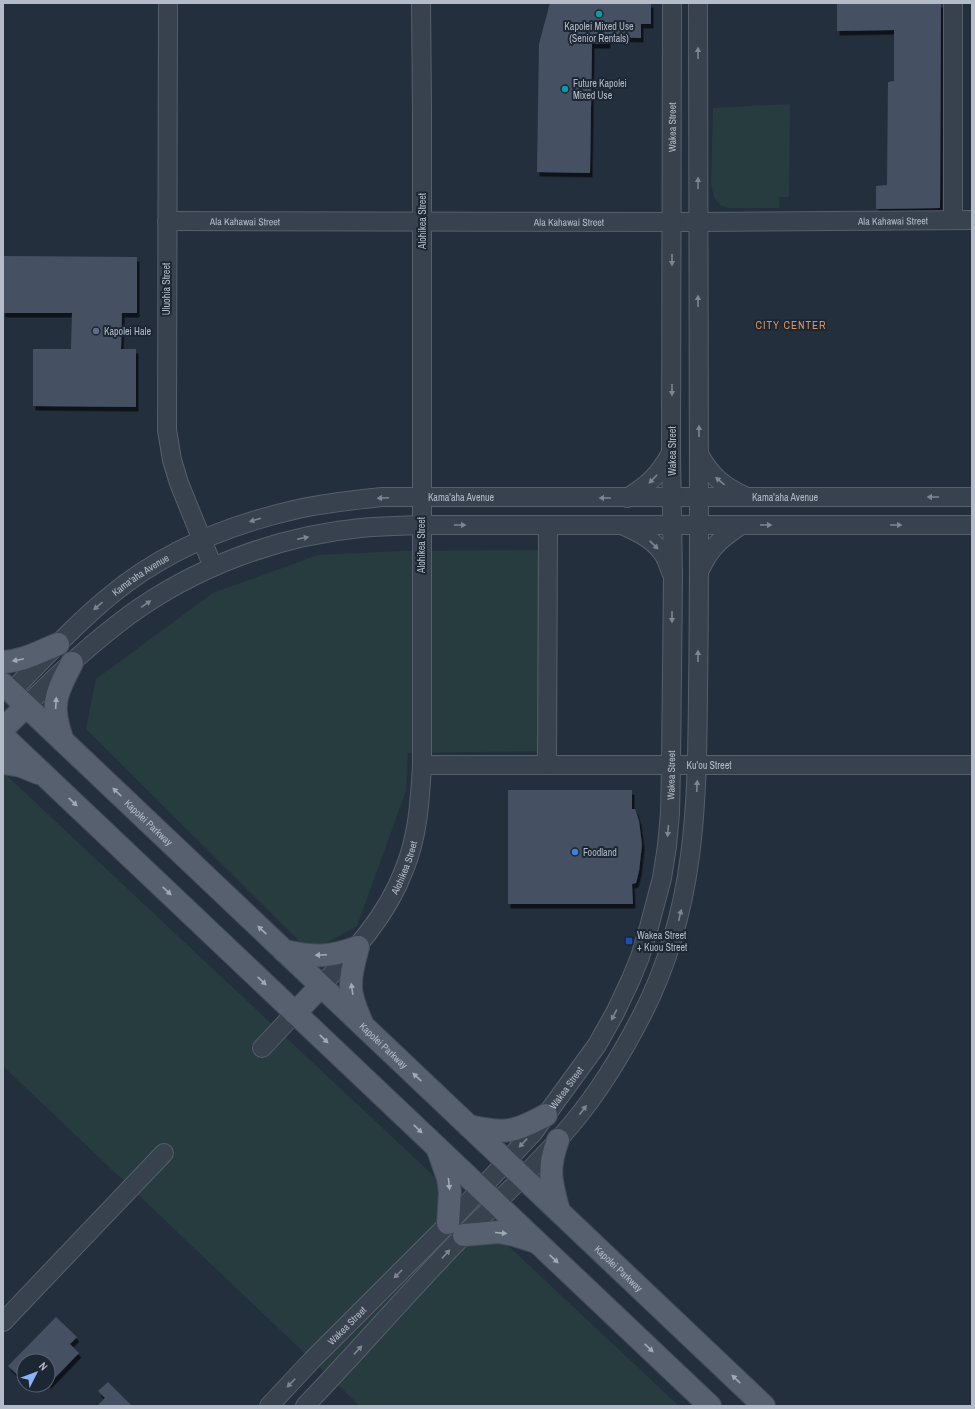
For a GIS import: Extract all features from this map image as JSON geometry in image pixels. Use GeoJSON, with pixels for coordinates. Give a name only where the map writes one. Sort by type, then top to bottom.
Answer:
{"type":"FeatureCollection","features":[{"type":"Feature","properties":{"kind":"main road"},"geometry":{"type":"LineString","coordinates":[[3,662],[27,658],[58,644]]}},
{"type":"Feature","properties":{"kind":"main road"},"geometry":{"type":"LineString","coordinates":[[63,741],[56,721],[55,700],[60,686],[72,663]]}},
{"type":"Feature","properties":{"kind":"main road"},"geometry":{"type":"LineString","coordinates":[[3,729],[11,696]]}},
{"type":"Feature","properties":{"kind":"main road","name":"Kapolei Parkway"},"geometry":{"type":"LineString","coordinates":[[11,696],[63,741],[764,1406]]}},
{"type":"Feature","properties":{"kind":"main road"},"geometry":{"type":"LineString","coordinates":[[3,736],[710,1406]]}},
{"type":"Feature","properties":{"kind":"main road"},"geometry":{"type":"LineString","coordinates":[[3,763],[21,766],[45,775]]}},
{"type":"Feature","properties":{"kind":"main road"},"geometry":{"type":"LineString","coordinates":[[284,951],[303,955],[320,956],[338,954],[358,947]]}},
{"type":"Feature","properties":{"kind":"main road"},"geometry":{"type":"LineString","coordinates":[[358,947],[353,964],[351,985],[355,1006],[363,1026]]}},
{"type":"Feature","properties":{"kind":"main road"},"geometry":{"type":"LineString","coordinates":[[295,1012],[321,986]]}},
{"type":"Feature","properties":{"kind":"main road"},"geometry":{"type":"LineString","coordinates":[[469,1126],[490,1131],[505,1132],[517,1129],[546,1115]]}},
{"type":"Feature","properties":{"kind":"main road"},"geometry":{"type":"LineString","coordinates":[[558,1140],[553,1153],[550,1174],[559,1211]]}},
{"type":"Feature","properties":{"kind":"main road"},"geometry":{"type":"LineString","coordinates":[[437,1148],[448,1178],[454,1231],[499,1232],[536,1242]]}},
{"type":"Feature","properties":{"kind":"street","name":"Uluohia Street"},"geometry":{"type":"LineString","coordinates":[[168,3],[167,430],[172,460],[179,483],[213,567]]}},
{"type":"Feature","properties":{"kind":"street","name":"Alohikea Street"},"geometry":{"type":"LineString","coordinates":[[321,986],[358,947],[386,909],[405,869],[416,825],[419,802],[422,765],[421,3]]}},
{"type":"Feature","properties":{"kind":"street","name":"Wakea Street"},"geometry":{"type":"LineString","coordinates":[[488,1196],[506,1161],[533,1133],[597,1045],[631,980],[640,957],[662,878],[670,813],[671,765],[673,578],[672,3]]}},
{"type":"Feature","properties":{"kind":"street","name":"Wakea Street"},"geometry":{"type":"LineString","coordinates":[[269,1406],[312,1360],[454,1231],[488,1196],[522,1176],[558,1140],[582,1112],[616,1063],[647,1005],[671,950],[681,910],[692,849],[698,765],[698,3]]}},
{"type":"Feature","properties":{"kind":"street"},"geometry":{"type":"LineString","coordinates":[[953,3],[953,220]]}},
{"type":"Feature","properties":{"kind":"street","name":"Ala Kahawai Street"},"geometry":{"type":"LineString","coordinates":[[167,221],[698,222],[972,220]]}},
{"type":"Feature","properties":{"kind":"street"},"geometry":{"type":"LineString","coordinates":[[627,498],[654,479],[672,453]]}},
{"type":"Feature","properties":{"kind":"street"},"geometry":{"type":"LineString","coordinates":[[699,454],[705,465],[716,479],[731,490],[749,498]]}},
{"type":"Feature","properties":{"kind":"street","name":"Kama'aha Avenue"},"geometry":{"type":"LineString","coordinates":[[11,696],[58,644],[112,594],[132,579],[166,558],[202,540],[250,522],[298,509],[382,497],[972,497]]}},
{"type":"Feature","properties":{"kind":"street"},"geometry":{"type":"LineString","coordinates":[[11,696],[72,663],[134,611],[177,584],[242,555],[300,538],[360,528],[421,525],[972,525]]}},
{"type":"Feature","properties":{"kind":"street"},"geometry":{"type":"LineString","coordinates":[[622,525],[640,533],[655,544],[665,557],[673,578]]}},
{"type":"Feature","properties":{"kind":"street"},"geometry":{"type":"LineString","coordinates":[[699,573],[706,556],[716,544],[741,525]]}},
{"type":"Feature","properties":{"kind":"street"},"geometry":{"type":"LineString","coordinates":[[547,765],[548,526]]}},
{"type":"Feature","properties":{"kind":"street","name":"Ku'ou Street"},"geometry":{"type":"LineString","coordinates":[[422,765],[972,765]]}},
{"type":"Feature","properties":{"kind":"street"},"geometry":{"type":"LineString","coordinates":[[262,1048],[295,1012]]}},
{"type":"Feature","properties":{"kind":"street"},"geometry":{"type":"LineString","coordinates":[[3,1322],[164,1153]]}},
{"type":"Feature","properties":{"kind":"street","name":"Wakea Street"},"geometry":{"type":"LineString","coordinates":[[305,1406],[332,1379],[454,1231]]}},
{"type":"Feature","properties":{"kind":"green space"},"geometry":{"type":"Polygon","coordinates":[[[790,104],[789,197],[779,197],[779,208],[728,208],[720,205],[714,197],[711,184],[713,108],[790,104]]]}},
{"type":"Feature","properties":{"kind":"green space"},"geometry":{"type":"Polygon","coordinates":[[[544,550],[553,751],[408,753],[406,791],[357,926],[310,952],[86,729],[96,679],[213,593],[318,555],[402,551],[544,550]]]}},
{"type":"Feature","properties":{"kind":"green space"},"geometry":{"type":"Polygon","coordinates":[[[3,772],[679,1406],[360,1406],[3,1066],[3,772]]]}},
{"type":"Feature","properties":{"kind":"building","name":"Future Kapolei Mixed Use"},"geometry":{"type":"Polygon","coordinates":[[[550,3],[651,3],[651,24],[641,24],[641,38],[608,37],[608,44],[592,44],[590,173],[537,172],[539,44],[550,3]]]}},
{"type":"Feature","properties":{"kind":"building"},"geometry":{"type":"Polygon","coordinates":[[[837,3],[941,3],[940,208],[876,209],[876,186],[887,185],[888,82],[894,81],[894,30],[837,31],[837,3]]]}},
{"type":"Feature","properties":{"kind":"building","name":"Kapolei Hale"},"geometry":{"type":"Polygon","coordinates":[[[3,256],[137,257],[137,313],[122,313],[121,349],[136,349],[136,407],[33,406],[33,349],[71,349],[72,313],[3,313],[3,256]]]}},
{"type":"Feature","properties":{"kind":"building","name":"Foodland"},"geometry":{"type":"Polygon","coordinates":[[[508,790],[632,790],[632,809],[635,809],[639,821],[642,845],[636,883],[632,884],[633,904],[508,904],[508,790]]]}},
{"type":"Feature","properties":{"kind":"building"},"geometry":{"type":"Polygon","coordinates":[[[56,1317],[77,1337],[70,1344],[79,1353],[56,1377],[56,1353],[21,1353],[56,1317]]]}},
{"type":"Feature","properties":{"kind":"building"},"geometry":{"type":"Polygon","coordinates":[[[16,1358],[16,1374],[8,1366],[16,1358]]]}},
{"type":"Feature","properties":{"kind":"building"},"geometry":{"type":"Polygon","coordinates":[[[108,1382],[132,1406],[97,1406],[105,1398],[98,1391],[108,1382]]]}},
{"type":"Feature","properties":{"kind":"place","name":"Kapolei Mixed Use (Senior Rentals)"},"geometry":{"type":"Point","coordinates":[599,14]}},
{"type":"Feature","properties":{"kind":"place","name":"Future Kapolei Mixed Use"},"geometry":{"type":"Point","coordinates":[565,89]}},
{"type":"Feature","properties":{"kind":"place","name":"Kapolei Hale"},"geometry":{"type":"Point","coordinates":[96,331]}},
{"type":"Feature","properties":{"kind":"place","name":"Foodland"},"geometry":{"type":"Point","coordinates":[575,852]}},
{"type":"Feature","properties":{"kind":"place","name":"Wakea Street + Kuou Street"},"geometry":{"type":"Point","coordinates":[629,941]}},
{"type":"Feature","properties":{"kind":"district","name":"CITY CENTER"},"geometry":{"type":"Point","coordinates":[791,325]}}]}
